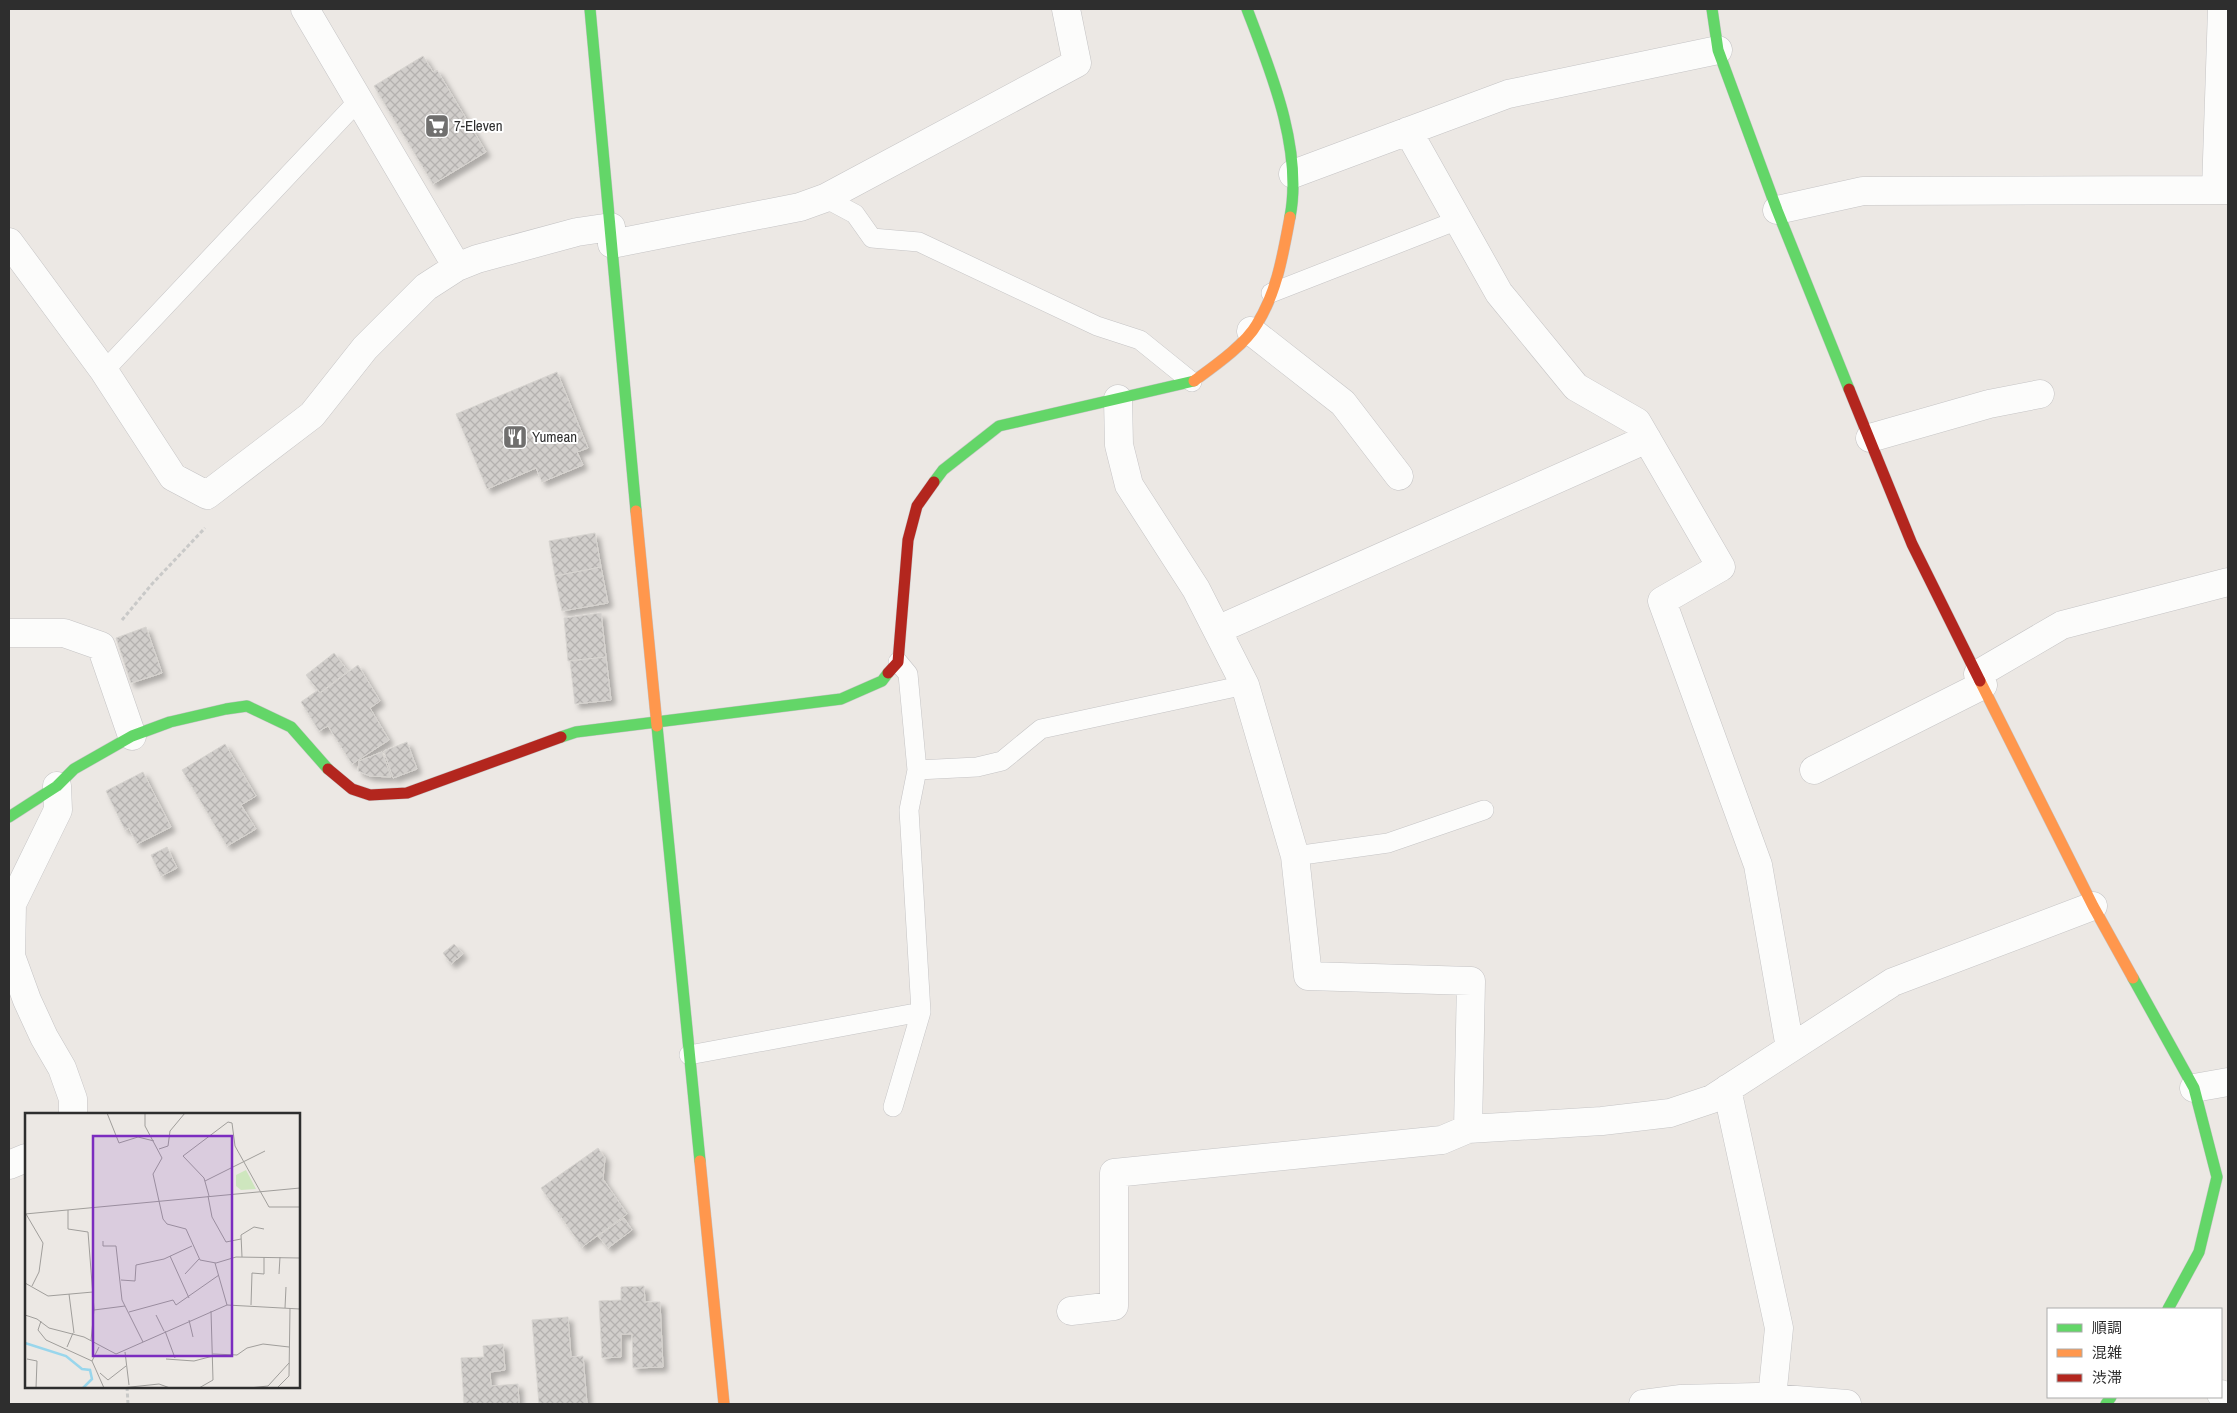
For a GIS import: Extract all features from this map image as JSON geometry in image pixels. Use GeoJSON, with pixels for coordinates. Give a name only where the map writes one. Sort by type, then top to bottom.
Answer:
{"type":"FeatureCollection","features":[{"type":"Feature","properties":{"kind":"street"},"geometry":{"type":"LineString","coordinates":[[305,9],[457,267]]}},
{"type":"Feature","properties":{"kind":"street"},"geometry":{"type":"LineString","coordinates":[[590,9],[656,723],[724,1404]]}},
{"type":"Feature","properties":{"kind":"street"},"geometry":{"type":"LineString","coordinates":[[9,242],[104,371],[173,477],[207,495],[312,415],[365,348],[426,287],[457,267],[477,259],[577,232],[611,236],[800,207],[825,198],[1077,63],[1066,9]]}},
{"type":"Feature","properties":{"kind":"street"},"geometry":{"type":"LineString","coordinates":[[9,817],[57,786],[74,769],[132,736],[170,722],[226,709],[247,706],[292,727],[336,777],[352,789],[370,795],[388,795],[407,793],[428,786],[576,732],[841,698],[882,681],[898,662],[908,540],[917,506],[943,470],[998,426],[1192,382],[1224,360],[1257,325],[1280,270],[1291,212],[1294,159],[1271,72],[1247,9]]}},
{"type":"Feature","properties":{"kind":"street"},"geometry":{"type":"LineString","coordinates":[[1712,9],[1718,50],[1777,210],[1912,544],[2093,906],[2194,1088],[2217,1177],[2199,1252],[2169,1308]]}},
{"type":"Feature","properties":{"kind":"street"},"geometry":{"type":"LineString","coordinates":[[1777,210],[1863,191],[2222,190],[2222,9]]}},
{"type":"Feature","properties":{"kind":"street"},"geometry":{"type":"LineString","coordinates":[[1293,174],[1508,94],[1718,50]]}},
{"type":"Feature","properties":{"kind":"street"},"geometry":{"type":"LineString","coordinates":[[1408,132],[1499,293],[1576,387],[1637,422],[1721,567],[1662,601],[1758,865],[1790,1048]]}},
{"type":"Feature","properties":{"kind":"street"},"geometry":{"type":"LineString","coordinates":[[1251,331],[1343,403],[1400,476]]}},
{"type":"Feature","properties":{"kind":"street"},"geometry":{"type":"LineString","coordinates":[[1870,438],[1989,404],[2040,394]]}},
{"type":"Feature","properties":{"kind":"street"},"geometry":{"type":"LineString","coordinates":[[1118,399],[1119,445],[1129,485],[1196,588],[1245,685],[1295,856],[1308,976],[1471,981],[1468,1129]]}},
{"type":"Feature","properties":{"kind":"street"},"geometry":{"type":"LineString","coordinates":[[1217,630],[1647,439]]}},
{"type":"Feature","properties":{"kind":"street"},"geometry":{"type":"LineString","coordinates":[[1814,770],[1980,679],[2062,625],[2228,582]]}},
{"type":"Feature","properties":{"kind":"street"},"geometry":{"type":"LineString","coordinates":[[9,633],[64,634],[101,646],[132,736]]}},
{"type":"Feature","properties":{"kind":"street"},"geometry":{"type":"LineString","coordinates":[[57,786],[58,810],[12,904],[11,956],[40,1029],[62,1068],[73,1099],[73,1113]]}},
{"type":"Feature","properties":{"kind":"street"},"geometry":{"type":"LineString","coordinates":[[1071,1310],[1114,1306],[1114,1173],[1442,1140],[1468,1129],[1602,1121],[1670,1113],[1712,1099],[1893,982],[2093,906]]}},
{"type":"Feature","properties":{"kind":"street"},"geometry":{"type":"LineString","coordinates":[[2194,1088],[2228,1082]]}},
{"type":"Feature","properties":{"kind":"street"},"geometry":{"type":"LineString","coordinates":[[1727,1089],[1779,1328],[1772,1398]]}},
{"type":"Feature","properties":{"kind":"street"},"geometry":{"type":"LineString","coordinates":[[9,1165],[25,1158]]}},
{"type":"Feature","properties":{"kind":"street"},"geometry":{"type":"LineString","coordinates":[[1643,1404],[1681,1399],[1772,1398],[1847,1404]]}},
{"type":"Feature","properties":{"kind":"lane"},"geometry":{"type":"LineString","coordinates":[[104,371],[359,100]]}},
{"type":"Feature","properties":{"kind":"lane"},"geometry":{"type":"LineString","coordinates":[[825,198],[855,214],[872,238],[919,242],[1097,326],[1140,340],[1192,382]]}},
{"type":"Feature","properties":{"kind":"lane"},"geometry":{"type":"LineString","coordinates":[[1270,293],[1458,220]]}},
{"type":"Feature","properties":{"kind":"lane"},"geometry":{"type":"LineString","coordinates":[[893,1107],[921,1012],[909,810],[917,770],[908,674],[898,662]]}},
{"type":"Feature","properties":{"kind":"lane"},"geometry":{"type":"LineString","coordinates":[[917,770],[977,767],[1002,761],[1041,729],[1245,685]]}},
{"type":"Feature","properties":{"kind":"lane"},"geometry":{"type":"LineString","coordinates":[[1295,856],[1388,843],[1484,810]]}},
{"type":"Feature","properties":{"kind":"lane"},"geometry":{"type":"LineString","coordinates":[[689,1055],[921,1012]]}},
{"type":"Feature","properties":{"kind":"path"},"geometry":{"type":"LineString","coordinates":[[101,646],[152,584],[205,529],[207,495]]}},
{"type":"Feature","properties":{"kind":"path"},"geometry":{"type":"LineString","coordinates":[[127,1388],[128,1404]]}},
{"type":"Feature","properties":{"kind":"building"},"geometry":{"type":"Polygon","coordinates":[[[423,56],[433,72],[437,70],[486,152],[433,184],[374,86],[423,56]]]}},
{"type":"Feature","properties":{"kind":"building"},"geometry":{"type":"Polygon","coordinates":[[[557,372],[588,448],[577,452],[583,465],[542,482],[536,468],[487,489],[456,414],[557,372]]]}},
{"type":"Feature","properties":{"kind":"building"},"geometry":{"type":"Polygon","coordinates":[[[595,533],[601,567],[555,576],[549,541],[595,533]]]}},
{"type":"Feature","properties":{"kind":"building"},"geometry":{"type":"Polygon","coordinates":[[[601,567],[608,603],[562,611],[555,576],[601,567]]]}},
{"type":"Feature","properties":{"kind":"building"},"geometry":{"type":"Polygon","coordinates":[[[601,613],[606,657],[568,661],[564,618],[601,613]]]}},
{"type":"Feature","properties":{"kind":"building"},"geometry":{"type":"Polygon","coordinates":[[[146,627],[162,673],[131,683],[116,638],[146,627]]]}},
{"type":"Feature","properties":{"kind":"building"},"geometry":{"type":"Polygon","coordinates":[[[334,653],[348,671],[320,693],[306,675],[334,653]]]}},
{"type":"Feature","properties":{"kind":"building"},"geometry":{"type":"Polygon","coordinates":[[[606,657],[611,700],[575,704],[570,661],[606,657]]]}},
{"type":"Feature","properties":{"kind":"building"},"geometry":{"type":"Polygon","coordinates":[[[358,665],[380,701],[370,708],[389,740],[352,764],[328,726],[319,731],[301,702],[318,690],[320,693],[358,665]]]}},
{"type":"Feature","properties":{"kind":"building"},"geometry":{"type":"Polygon","coordinates":[[[407,742],[417,769],[393,778],[384,751],[407,742]]]}},
{"type":"Feature","properties":{"kind":"building"},"geometry":{"type":"Polygon","coordinates":[[[225,744],[256,796],[241,805],[256,829],[227,846],[182,770],[225,744]]]}},
{"type":"Feature","properties":{"kind":"building"},"geometry":{"type":"Polygon","coordinates":[[[382,752],[391,777],[370,776],[358,771],[359,761],[382,752]]]}},
{"type":"Feature","properties":{"kind":"building"},"geometry":{"type":"Polygon","coordinates":[[[143,772],[171,827],[137,844],[129,828],[125,830],[106,791],[143,772]]]}},
{"type":"Feature","properties":{"kind":"building"},"geometry":{"type":"Polygon","coordinates":[[[167,847],[177,868],[161,876],[151,855],[167,847]]]}},
{"type":"Feature","properties":{"kind":"building"},"geometry":{"type":"Polygon","coordinates":[[[454,944],[463,954],[451,964],[443,953],[454,944]]]}},
{"type":"Feature","properties":{"kind":"building"},"geometry":{"type":"Polygon","coordinates":[[[598,1148],[605,1158],[603,1179],[627,1214],[582,1247],[541,1188],[598,1148]]]}},
{"type":"Feature","properties":{"kind":"building"},"geometry":{"type":"Polygon","coordinates":[[[624,1218],[632,1230],[608,1248],[598,1236],[624,1218]]]}},
{"type":"Feature","properties":{"kind":"building"},"geometry":{"type":"Polygon","coordinates":[[[644,1286],[645,1302],[660,1302],[663,1367],[633,1368],[632,1334],[621,1334],[621,1357],[602,1358],[599,1301],[621,1300],[621,1287],[644,1286]]]}},
{"type":"Feature","properties":{"kind":"building"},"geometry":{"type":"Polygon","coordinates":[[[568,1317],[571,1357],[583,1356],[587,1404],[539,1404],[532,1320],[568,1317]]]}},
{"type":"Feature","properties":{"kind":"building"},"geometry":{"type":"Polygon","coordinates":[[[503,1344],[505,1370],[490,1372],[491,1386],[518,1384],[519,1404],[464,1404],[461,1358],[484,1357],[483,1346],[503,1344]]]}},
{"type":"Feature","properties":{"kind":"traffic: fast"},"geometry":{"type":"LineString","coordinates":[[590,9],[636,511]]}},
{"type":"Feature","properties":{"kind":"traffic: fast"},"geometry":{"type":"LineString","coordinates":[[1247,9],[1275,85],[1288,138],[1293,191],[1290,217]]}},
{"type":"Feature","properties":{"kind":"traffic: fast"},"geometry":{"type":"LineString","coordinates":[[1712,9],[1718,50],[1777,210],[1849,389]]}},
{"type":"Feature","properties":{"kind":"traffic: fast"},"geometry":{"type":"LineString","coordinates":[[934,482],[943,470],[999,426],[1194,381]]}},
{"type":"Feature","properties":{"kind":"traffic: fast"},"geometry":{"type":"LineString","coordinates":[[561,737],[576,732],[841,699],[882,681],[888,673]]}},
{"type":"Feature","properties":{"kind":"traffic: fast"},"geometry":{"type":"LineString","coordinates":[[9,817],[57,786],[74,769],[132,736],[170,722],[226,709],[247,706],[291,727],[328,769]]}},
{"type":"Feature","properties":{"kind":"traffic: fast"},"geometry":{"type":"LineString","coordinates":[[657,726],[700,1161]]}},
{"type":"Feature","properties":{"kind":"traffic: fast"},"geometry":{"type":"LineString","coordinates":[[2133,978],[2194,1088],[2217,1177],[2199,1252],[2169,1308]]}},
{"type":"Feature","properties":{"kind":"traffic: fast"},"geometry":{"type":"LineString","coordinates":[[2106,1404],[2110,1398]]}},
{"type":"Feature","properties":{"kind":"traffic: slow"},"geometry":{"type":"LineString","coordinates":[[1194,381],[1237,348],[1257,324],[1270,299],[1282,259],[1290,217]]}},
{"type":"Feature","properties":{"kind":"traffic: slow"},"geometry":{"type":"LineString","coordinates":[[636,511],[657,726]]}},
{"type":"Feature","properties":{"kind":"traffic: slow"},"geometry":{"type":"LineString","coordinates":[[1980,681],[2093,906],[2133,978]]}},
{"type":"Feature","properties":{"kind":"traffic: slow"},"geometry":{"type":"LineString","coordinates":[[700,1161],[724,1404]]}},
{"type":"Feature","properties":{"kind":"traffic: jam"},"geometry":{"type":"LineString","coordinates":[[1849,389],[1912,544],[1980,681]]}},
{"type":"Feature","properties":{"kind":"traffic: jam"},"geometry":{"type":"LineString","coordinates":[[888,673],[898,662],[908,540],[917,506],[934,482]]}},
{"type":"Feature","properties":{"kind":"traffic: jam"},"geometry":{"type":"LineString","coordinates":[[328,769],[352,789],[370,795],[407,793],[561,737]]}},
{"type":"Feature","properties":{"kind":"place","name":"7-Eleven"},"geometry":{"type":"Point","coordinates":[437,126]}},
{"type":"Feature","properties":{"kind":"place","name":"Yumean"},"geometry":{"type":"Point","coordinates":[515,437]}}]}
